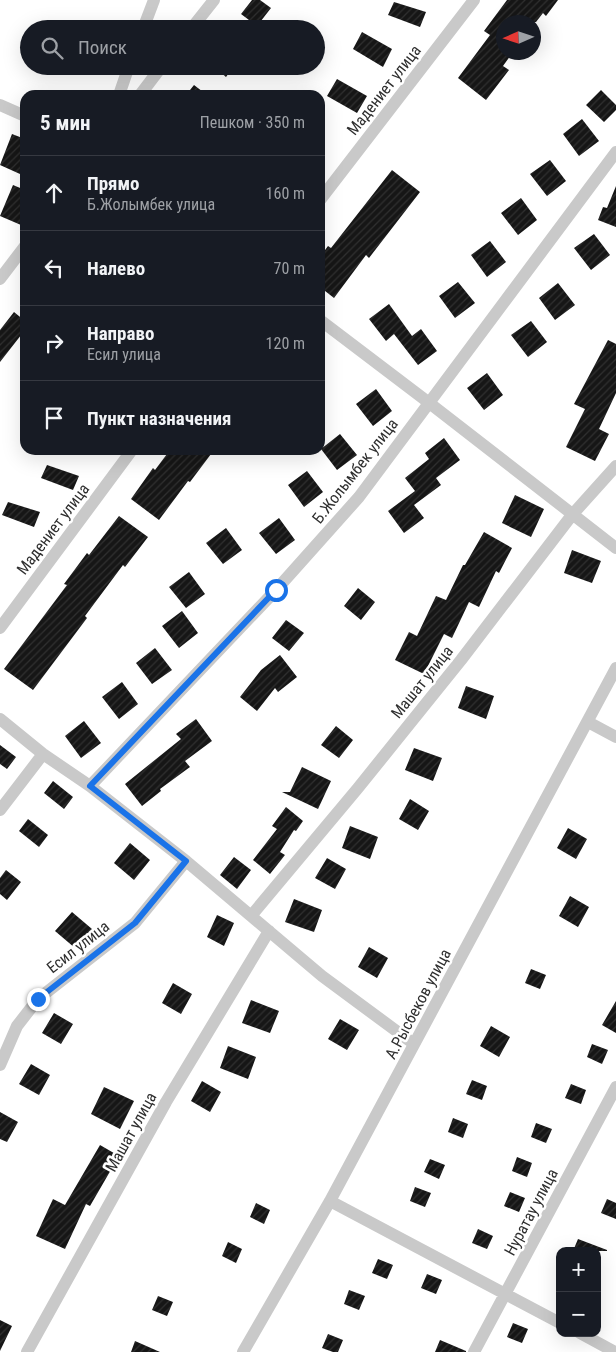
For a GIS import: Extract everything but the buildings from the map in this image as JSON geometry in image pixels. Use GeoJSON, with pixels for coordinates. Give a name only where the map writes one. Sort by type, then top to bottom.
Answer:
{"type":"FeatureCollection","features":[{"type":"Feature","properties":{"kind":"street"},"geometry":{"type":"LineString","coordinates":[[146,20],[154,0]]}},
{"type":"Feature","properties":{"kind":"street"},"geometry":{"type":"LineString","coordinates":[[198,20],[214,0]]}},
{"type":"Feature","properties":{"kind":"street","name":"Мадениет улица"},"geometry":{"type":"LineString","coordinates":[[325,194],[474,0]]}},
{"type":"Feature","properties":{"kind":"street"},"geometry":{"type":"LineString","coordinates":[[121,90],[126,75]]}},
{"type":"Feature","properties":{"kind":"street"},"geometry":{"type":"LineString","coordinates":[[144,90],[155,75]]}},
{"type":"Feature","properties":{"kind":"street"},"geometry":{"type":"LineString","coordinates":[[0,105],[20,114]]}},
{"type":"Feature","properties":{"kind":"street","name":"Б.Жолымбек улица"},"geometry":{"type":"LineString","coordinates":[[90,786],[296,568],[359,497],[616,152]]}},
{"type":"Feature","properties":{"kind":"street"},"geometry":{"type":"LineString","coordinates":[[0,279],[20,253]]}},
{"type":"Feature","properties":{"kind":"street"},"geometry":{"type":"LineString","coordinates":[[325,324],[616,548]]}},
{"type":"Feature","properties":{"kind":"street","name":"Мадениет улица"},"geometry":{"type":"LineString","coordinates":[[0,628],[128,455]]}},
{"type":"Feature","properties":{"kind":"street","name":"Машат улица"},"geometry":{"type":"LineString","coordinates":[[251,916],[449,675],[572,515],[616,466]]}},
{"type":"Feature","properties":{"kind":"street","name":"А.Рысбеков улица"},"geometry":{"type":"LineString","coordinates":[[243,1352],[330,1202],[616,668]]}},
{"type":"Feature","properties":{"kind":"street"},"geometry":{"type":"LineString","coordinates":[[0,719],[43,754],[90,786],[186,861],[322,976],[414,1044]]}},
{"type":"Feature","properties":{"kind":"street"},"geometry":{"type":"LineString","coordinates":[[588,722],[616,737]]}},
{"type":"Feature","properties":{"kind":"street"},"geometry":{"type":"LineString","coordinates":[[0,810],[43,754]]}},
{"type":"Feature","properties":{"kind":"street","name":"Есил улица"},"geometry":{"type":"LineString","coordinates":[[0,1065],[17,1026],[38,999],[135,923],[186,861]]}},
{"type":"Feature","properties":{"kind":"street","name":"Машат улица"},"geometry":{"type":"LineString","coordinates":[[28,1352],[161,1111],[269,931]]}},
{"type":"Feature","properties":{"kind":"street","name":"Нуратау улица"},"geometry":{"type":"LineString","coordinates":[[474,1352],[616,1087]]}},
{"type":"Feature","properties":{"kind":"street"},"geometry":{"type":"LineString","coordinates":[[330,1202],[556,1321]]}},
{"type":"Feature","properties":{"kind":"street"},"geometry":{"type":"LineString","coordinates":[[587,1337],[615,1352]]}},
{"type":"Feature","properties":{"kind":"route"},"geometry":{"type":"LineString","coordinates":[[38,999],[135,923],[186,861],[90,786],[276,590]]}}]}
